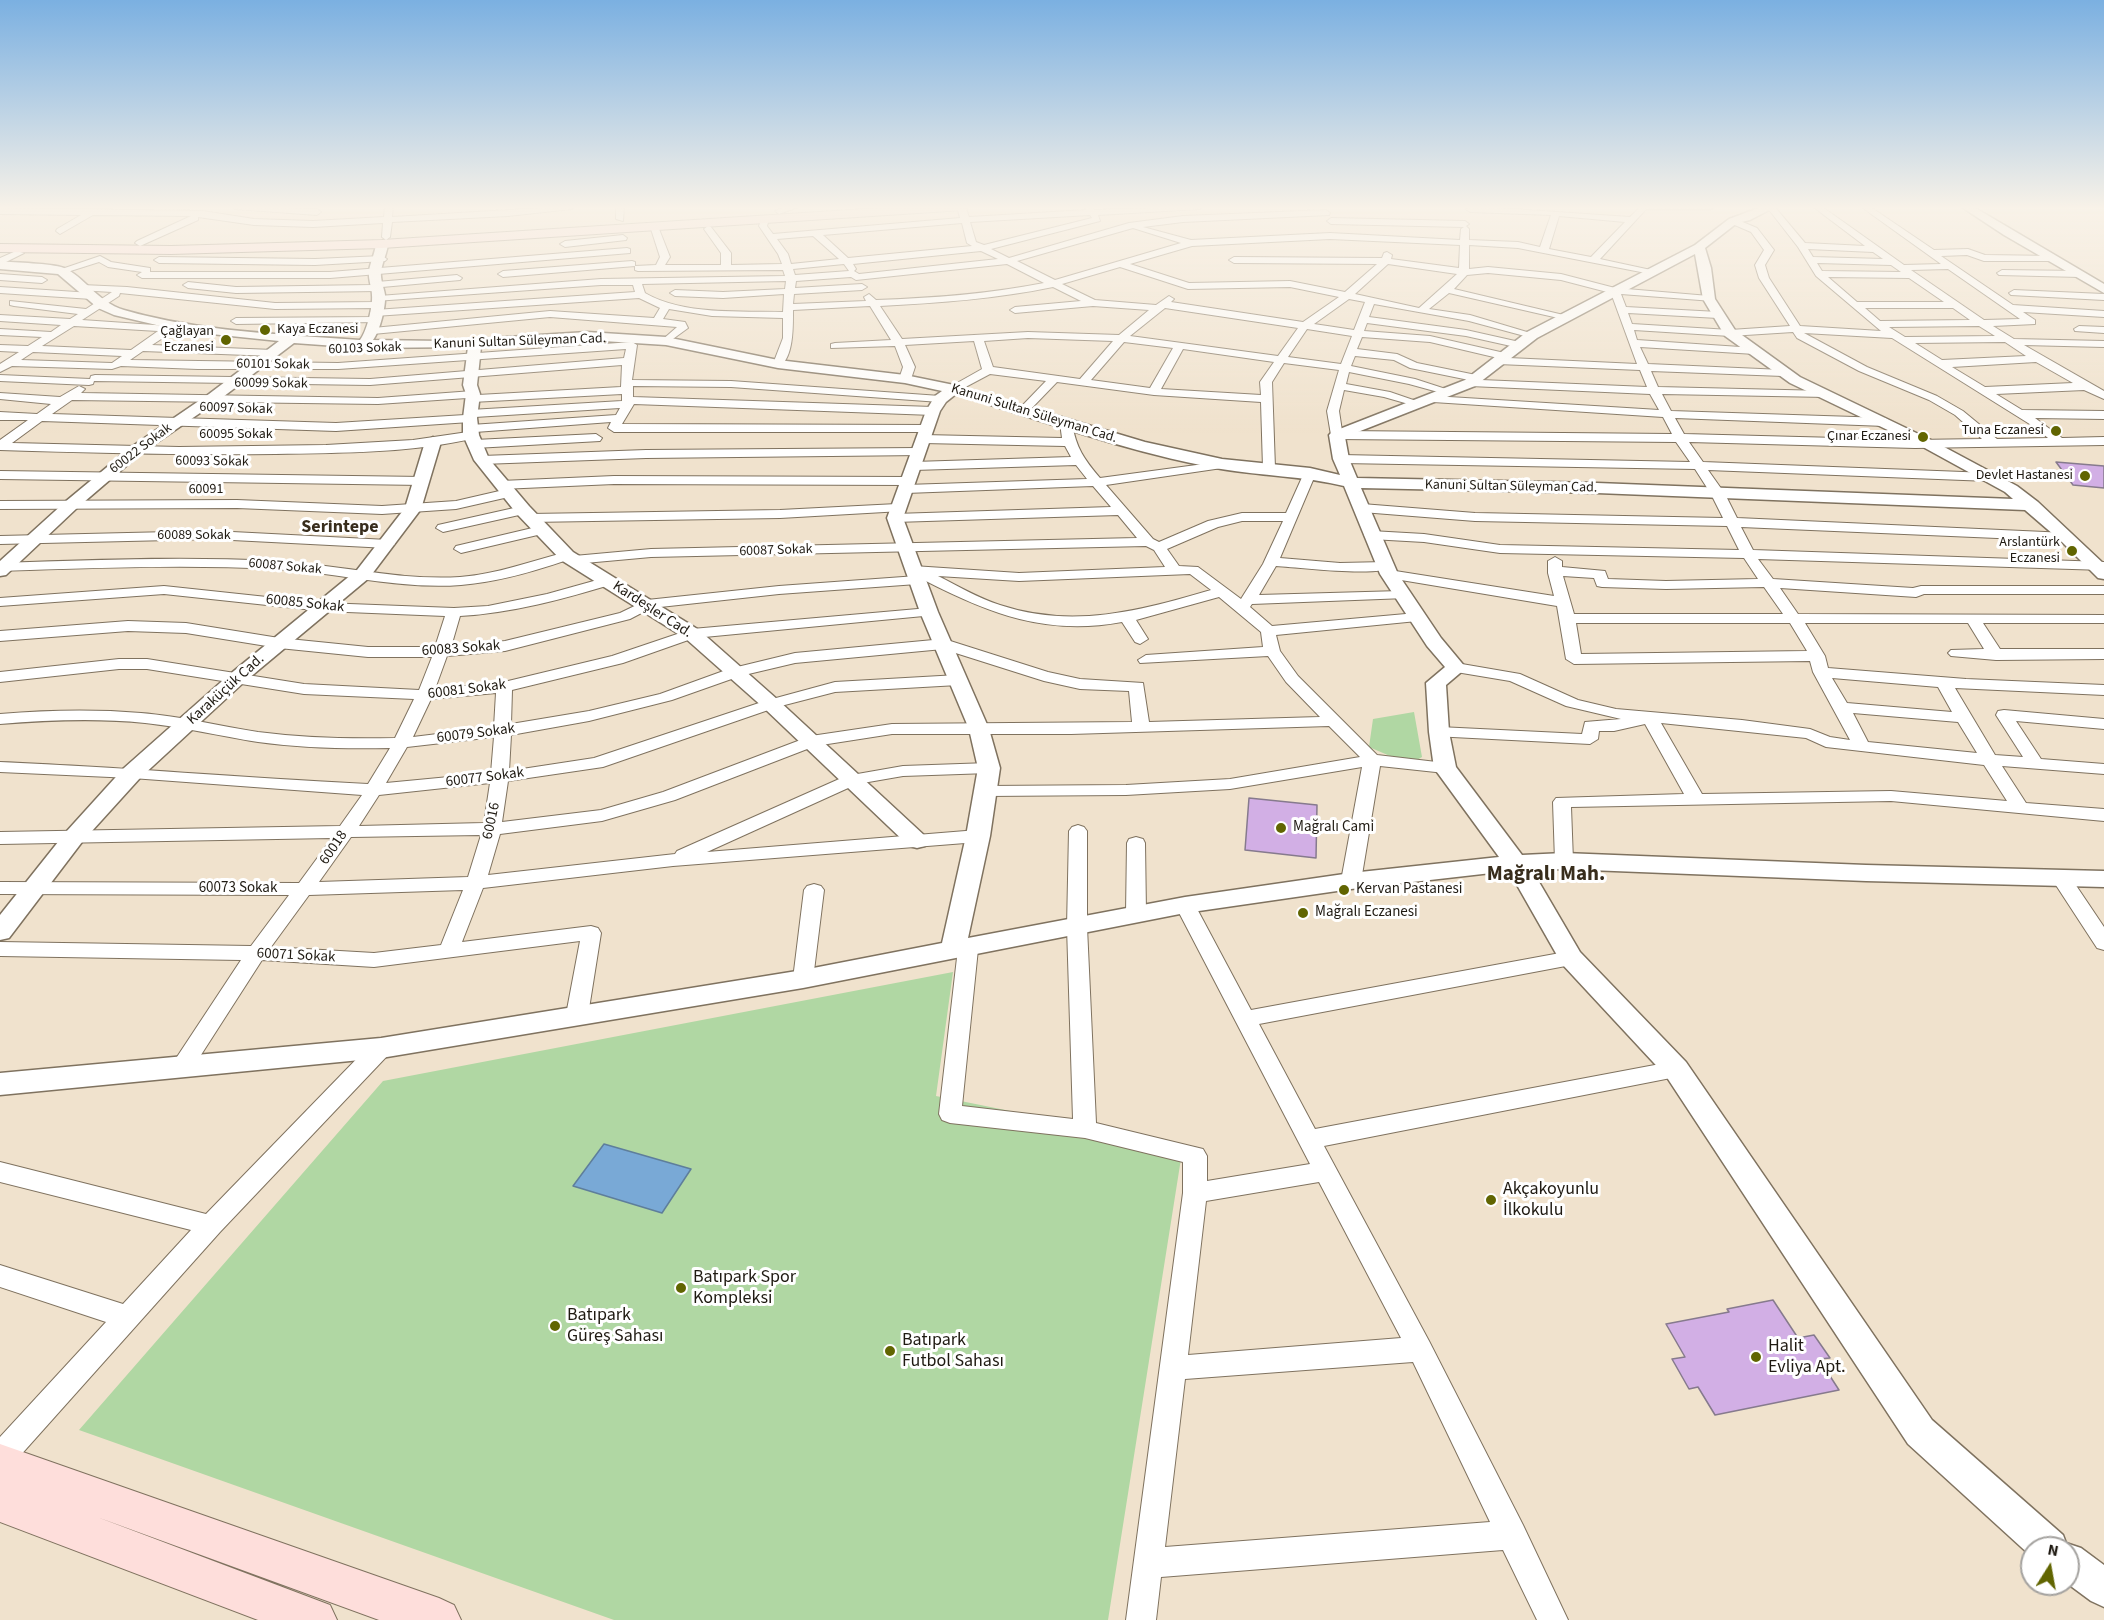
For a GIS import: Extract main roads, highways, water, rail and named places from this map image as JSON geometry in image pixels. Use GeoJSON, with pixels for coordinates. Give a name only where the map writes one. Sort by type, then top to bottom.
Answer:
{"type":"FeatureCollection","features":[{"type":"Feature","properties":{"kind":"main road"},"geometry":{"type":"LineString","coordinates":[[0,1463],[439,1620]]}},
{"type":"Feature","properties":{"kind":"main road"},"geometry":{"type":"LineString","coordinates":[[0,1502],[315,1620]]}},
{"type":"Feature","properties":{"kind":"water"},"geometry":{"type":"Polygon","coordinates":[[[604,1144],[691,1169],[662,1213],[573,1186],[604,1144]]]}},
{"type":"Feature","properties":{"kind":"place","name":"Kaya Eczanesi"},"geometry":{"type":"Point","coordinates":[265,330]}},
{"type":"Feature","properties":{"kind":"place","name":"Çağlayan Eczanesi"},"geometry":{"type":"Point","coordinates":[226,340]}},
{"type":"Feature","properties":{"kind":"place","name":"Tuna Eczanesi"},"geometry":{"type":"Point","coordinates":[2056,431]}},
{"type":"Feature","properties":{"kind":"place","name":"Çınar Eczanesi"},"geometry":{"type":"Point","coordinates":[1923,437]}},
{"type":"Feature","properties":{"kind":"place","name":"Devlet Hastanesi"},"geometry":{"type":"Point","coordinates":[2085,476]}},
{"type":"Feature","properties":{"kind":"place","name":"Arslantürk Eczanesi"},"geometry":{"type":"Point","coordinates":[2072,551]}},
{"type":"Feature","properties":{"kind":"place","name":"Mağralı Cami"},"geometry":{"type":"Point","coordinates":[1281,828]}},
{"type":"Feature","properties":{"kind":"place","name":"Kervan Pastanesi"},"geometry":{"type":"Point","coordinates":[1344,890]}},
{"type":"Feature","properties":{"kind":"place","name":"Mağralı Eczanesi"},"geometry":{"type":"Point","coordinates":[1303,913]}},
{"type":"Feature","properties":{"kind":"place","name":"Akçakoyunlu İlkokulu"},"geometry":{"type":"Point","coordinates":[1491,1200]}},
{"type":"Feature","properties":{"kind":"place","name":"Batıpark Spor Kompleksi"},"geometry":{"type":"Point","coordinates":[681,1288]}},
{"type":"Feature","properties":{"kind":"place","name":"Batıpark Güreş Sahası"},"geometry":{"type":"Point","coordinates":[555,1326]}},
{"type":"Feature","properties":{"kind":"place","name":"Batıpark Futbol Sahası"},"geometry":{"type":"Point","coordinates":[890,1351]}},
{"type":"Feature","properties":{"kind":"place","name":"Halit Evliya Apt."},"geometry":{"type":"Point","coordinates":[1756,1357]}},
{"type":"Feature","properties":{"kind":"district","name":"Serintepe"},"geometry":{"type":"Point","coordinates":[340,528]}},
{"type":"Feature","properties":{"kind":"district","name":"Mağralı Mah."},"geometry":{"type":"Point","coordinates":[1546,875]}}]}
